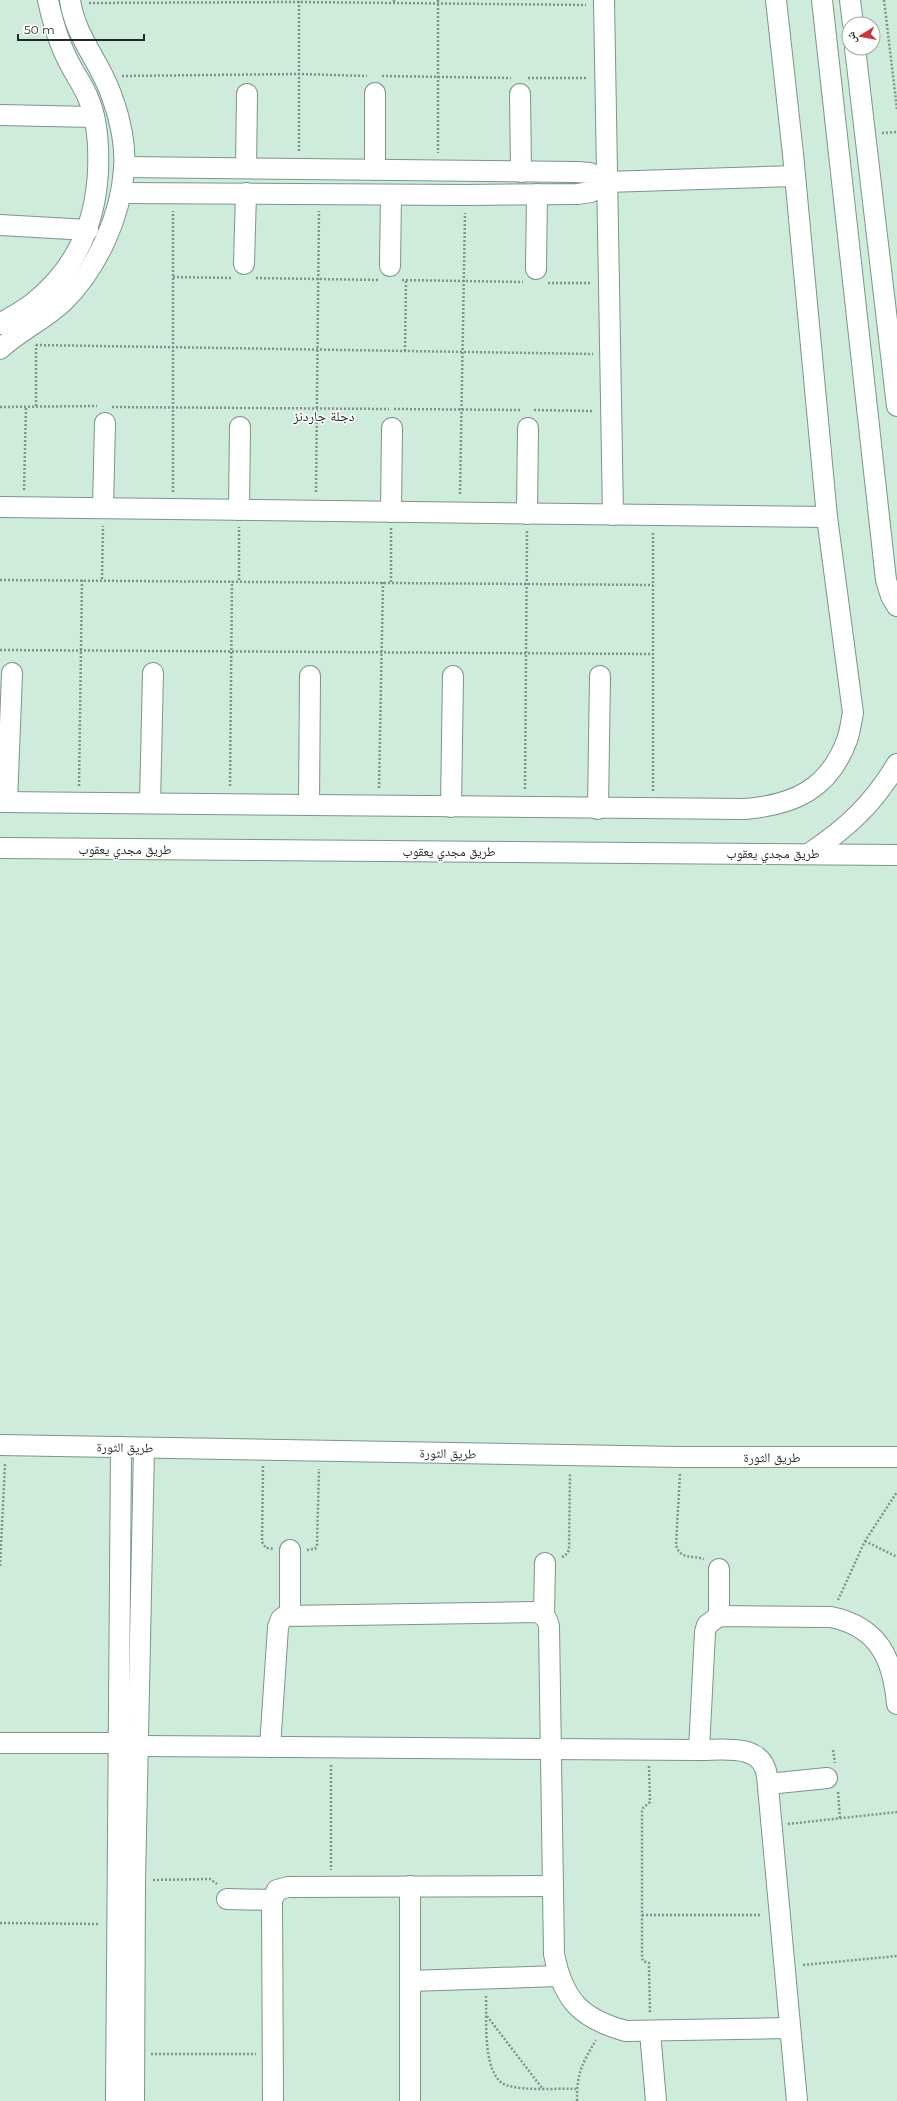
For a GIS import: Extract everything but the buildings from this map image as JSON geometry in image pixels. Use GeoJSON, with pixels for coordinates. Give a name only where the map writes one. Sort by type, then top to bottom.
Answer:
{"type":"FeatureCollection","features":[{"type":"Feature","properties":{"kind":"street"},"geometry":{"type":"LineString","coordinates":[[0,324],[28,307],[47,291],[70,263],[88,230],[97,180],[98,138],[90,101],[56,34],[48,0]]}},
{"type":"Feature","properties":{"kind":"street"},"geometry":{"type":"LineString","coordinates":[[12,673],[4,802],[652,810],[745,809],[771,807],[797,798],[819,784],[836,763],[848,739],[853,713],[827,517],[795,176],[776,0]]}},
{"type":"Feature","properties":{"kind":"street"},"geometry":{"type":"LineString","coordinates":[[822,0],[886,580],[891,596],[897,606]]}},
{"type":"Feature","properties":{"kind":"street"},"geometry":{"type":"LineString","coordinates":[[850,0],[851,16]]}},
{"type":"Feature","properties":{"kind":"street"},"geometry":{"type":"LineString","coordinates":[[3,347],[47,316],[80,282],[104,240],[123,181],[118,121],[113,98],[104,76],[77,28],[71,2]]}},
{"type":"Feature","properties":{"kind":"street"},"geometry":{"type":"LineString","coordinates":[[604,3],[613,515]]}},
{"type":"Feature","properties":{"kind":"street"},"geometry":{"type":"LineString","coordinates":[[856,56],[897,406]]}},
{"type":"Feature","properties":{"kind":"street"},"geometry":{"type":"LineString","coordinates":[[518,83],[521,172]]}},
{"type":"Feature","properties":{"kind":"street"},"geometry":{"type":"LineString","coordinates":[[375,93],[375,170]]}},
{"type":"Feature","properties":{"kind":"street"},"geometry":{"type":"LineString","coordinates":[[246,168],[247,94]]}},
{"type":"Feature","properties":{"kind":"street"},"geometry":{"type":"LineString","coordinates":[[0,115],[94,117]]}},
{"type":"Feature","properties":{"kind":"street"},"geometry":{"type":"LineString","coordinates":[[97,180],[123,181],[246,168],[576,172],[590,173],[606,182],[795,176]]}},
{"type":"Feature","properties":{"kind":"street"},"geometry":{"type":"LineString","coordinates":[[123,181],[173,192],[391,195],[578,194],[591,192],[606,182]]}},
{"type":"Feature","properties":{"kind":"street"},"geometry":{"type":"LineString","coordinates":[[244,264],[246,193]]}},
{"type":"Feature","properties":{"kind":"street"},"geometry":{"type":"LineString","coordinates":[[536,194],[536,269]]}},
{"type":"Feature","properties":{"kind":"street"},"geometry":{"type":"LineString","coordinates":[[390,266],[391,195]]}},
{"type":"Feature","properties":{"kind":"street"},"geometry":{"type":"LineString","coordinates":[[0,225],[88,230]]}},
{"type":"Feature","properties":{"kind":"street"},"geometry":{"type":"LineString","coordinates":[[103,508],[104,423]]}},
{"type":"Feature","properties":{"kind":"street"},"geometry":{"type":"LineString","coordinates":[[239,510],[240,427]]}},
{"type":"Feature","properties":{"kind":"street"},"geometry":{"type":"LineString","coordinates":[[391,512],[392,428]]}},
{"type":"Feature","properties":{"kind":"street"},"geometry":{"type":"LineString","coordinates":[[527,514],[528,428]]}},
{"type":"Feature","properties":{"kind":"street"},"geometry":{"type":"LineString","coordinates":[[0,507],[827,517]]}},
{"type":"Feature","properties":{"kind":"street"},"geometry":{"type":"LineString","coordinates":[[150,803],[153,673]]}},
{"type":"Feature","properties":{"kind":"street"},"geometry":{"type":"LineString","coordinates":[[309,805],[310,676]]}},
{"type":"Feature","properties":{"kind":"street"},"geometry":{"type":"LineString","coordinates":[[451,807],[453,676]]}},
{"type":"Feature","properties":{"kind":"street"},"geometry":{"type":"LineString","coordinates":[[598,809],[600,676]]}},
{"type":"Feature","properties":{"kind":"street"},"geometry":{"type":"LineString","coordinates":[[810,853],[840,832],[864,810],[886,783],[897,764]]}},
{"type":"Feature","properties":{"kind":"street","name":"طريق مجدي يعقوب"},"geometry":{"type":"LineString","coordinates":[[1,854],[810,853],[897,855]]}},
{"type":"Feature","properties":{"kind":"street","name":"طريق الثورة"},"geometry":{"type":"LineString","coordinates":[[3,1445],[680,1457],[893,1459]]}},
{"type":"Feature","properties":{"kind":"street"},"geometry":{"type":"LineString","coordinates":[[121,1447],[128,1744],[135,1881],[134,2101]]}},
{"type":"Feature","properties":{"kind":"street"},"geometry":{"type":"LineString","coordinates":[[116,2101],[117,1924],[144,1448]]}},
{"type":"Feature","properties":{"kind":"street"},"geometry":{"type":"LineString","coordinates":[[290,1550],[290,1614]]}},
{"type":"Feature","properties":{"kind":"street"},"geometry":{"type":"LineString","coordinates":[[544,1615],[545,1564]]}},
{"type":"Feature","properties":{"kind":"street"},"geometry":{"type":"LineString","coordinates":[[719,1569],[719,1616]]}},
{"type":"Feature","properties":{"kind":"street"},"geometry":{"type":"LineString","coordinates":[[270,1747],[278,1627],[281,1618],[290,1614],[537,1612],[544,1615],[548,1620],[549,1627],[554,1954],[558,1976],[568,1996],[584,2013],[604,2025],[626,2031],[650,2032],[790,2028]]}},
{"type":"Feature","properties":{"kind":"street"},"geometry":{"type":"LineString","coordinates":[[699,1750],[705,1632],[707,1625],[719,1616],[831,1617],[843,1620],[862,1629],[884,1651],[895,1682],[897,1704]]}},
{"type":"Feature","properties":{"kind":"street"},"geometry":{"type":"LineString","coordinates":[[0,1743],[270,1747],[649,1749],[746,1751],[755,1754],[762,1759],[766,1767],[796,2101]]}},
{"type":"Feature","properties":{"kind":"street"},"geometry":{"type":"LineString","coordinates":[[768,1784],[827,1778]]}},
{"type":"Feature","properties":{"kind":"street"},"geometry":{"type":"LineString","coordinates":[[273,2101],[272,1900],[274,1895],[282,1888],[332,1886],[552,1886]]}},
{"type":"Feature","properties":{"kind":"street"},"geometry":{"type":"LineString","coordinates":[[410,1886],[410,2101]]}},
{"type":"Feature","properties":{"kind":"street"},"geometry":{"type":"LineString","coordinates":[[227,1899],[272,1900]]}},
{"type":"Feature","properties":{"kind":"street"},"geometry":{"type":"LineString","coordinates":[[410,1981],[558,1976]]}},
{"type":"Feature","properties":{"kind":"street"},"geometry":{"type":"LineString","coordinates":[[650,2032],[656,2101]]}},
{"type":"Feature","properties":{"kind":"path"},"geometry":{"type":"LineString","coordinates":[[438,0],[438,171]]}},
{"type":"Feature","properties":{"kind":"path"},"geometry":{"type":"LineString","coordinates":[[884,0],[897,109]]}},
{"type":"Feature","properties":{"kind":"path"},"geometry":{"type":"LineString","coordinates":[[299,1],[299,168]]}},
{"type":"Feature","properties":{"kind":"path"},"geometry":{"type":"LineString","coordinates":[[71,2],[299,1],[438,5],[604,3]]}},
{"type":"Feature","properties":{"kind":"path"},"geometry":{"type":"LineString","coordinates":[[104,76],[299,74],[438,77],[518,83],[605,78]]}},
{"type":"Feature","properties":{"kind":"path"},"geometry":{"type":"LineString","coordinates":[[173,192],[173,509]]}},
{"type":"Feature","properties":{"kind":"path"},"geometry":{"type":"LineString","coordinates":[[316,511],[320,194]]}},
{"type":"Feature","properties":{"kind":"path"},"geometry":{"type":"LineString","coordinates":[[459,513],[465,195]]}},
{"type":"Feature","properties":{"kind":"path"},"geometry":{"type":"LineString","coordinates":[[405,351],[406,280]]}},
{"type":"Feature","properties":{"kind":"path"},"geometry":{"type":"LineString","coordinates":[[3,347],[36,345],[610,355]]}},
{"type":"Feature","properties":{"kind":"path"},"geometry":{"type":"LineString","coordinates":[[36,345],[36,406]]}},
{"type":"Feature","properties":{"kind":"path"},"geometry":{"type":"LineString","coordinates":[[24,507],[26,406]]}},
{"type":"Feature","properties":{"kind":"path"},"geometry":{"type":"LineString","coordinates":[[0,407],[36,406],[611,411]]}},
{"type":"Feature","properties":{"kind":"path"},"geometry":{"type":"LineString","coordinates":[[102,579],[103,508]]}},
{"type":"Feature","properties":{"kind":"path"},"geometry":{"type":"LineString","coordinates":[[239,510],[239,580]]}},
{"type":"Feature","properties":{"kind":"path"},"geometry":{"type":"LineString","coordinates":[[391,512],[391,582]]}},
{"type":"Feature","properties":{"kind":"path"},"geometry":{"type":"LineString","coordinates":[[525,808],[527,514]]}},
{"type":"Feature","properties":{"kind":"path"},"geometry":{"type":"LineString","coordinates":[[652,810],[653,515]]}},
{"type":"Feature","properties":{"kind":"path"},"geometry":{"type":"LineString","coordinates":[[78,802],[82,579]]}},
{"type":"Feature","properties":{"kind":"path"},"geometry":{"type":"LineString","coordinates":[[0,580],[239,580],[653,585]]}},
{"type":"Feature","properties":{"kind":"path"},"geometry":{"type":"LineString","coordinates":[[230,804],[232,580]]}},
{"type":"Feature","properties":{"kind":"path"},"geometry":{"type":"LineString","coordinates":[[379,806],[383,582]]}},
{"type":"Feature","properties":{"kind":"path"},"geometry":{"type":"LineString","coordinates":[[0,650],[653,654]]}},
{"type":"Feature","properties":{"kind":"path"},"geometry":{"type":"LineString","coordinates":[[0,1566],[3,1445]]}},
{"type":"Feature","properties":{"kind":"path"},"geometry":{"type":"LineString","coordinates":[[264,1450],[263,1546],[269,1549],[290,1550],[312,1550],[317,1546],[319,1451]]}},
{"type":"Feature","properties":{"kind":"path"},"geometry":{"type":"LineString","coordinates":[[545,1564],[565,1556],[569,1550],[571,1455]]}},
{"type":"Feature","properties":{"kind":"path"},"geometry":{"type":"LineString","coordinates":[[680,1457],[676,1545],[678,1551],[688,1557],[699,1558],[710,1562],[719,1569]]}},
{"type":"Feature","properties":{"kind":"path"},"geometry":{"type":"LineString","coordinates":[[831,1617],[846,1579],[865,1541],[897,1492]]}},
{"type":"Feature","properties":{"kind":"path"},"geometry":{"type":"LineString","coordinates":[[865,1541],[897,1557]]}},
{"type":"Feature","properties":{"kind":"path"},"geometry":{"type":"LineString","coordinates":[[331,1747],[332,1886]]}},
{"type":"Feature","properties":{"kind":"path"},"geometry":{"type":"LineString","coordinates":[[649,1749],[650,1802],[643,1808],[642,1811],[642,1958],[643,1961],[649,1963],[650,2032]]}},
{"type":"Feature","properties":{"kind":"path"},"geometry":{"type":"LineString","coordinates":[[772,1826],[897,1812]]}},
{"type":"Feature","properties":{"kind":"path"},"geometry":{"type":"LineString","coordinates":[[135,1881],[210,1879],[218,1886],[219,1891],[227,1899]]}},
{"type":"Feature","properties":{"kind":"path"},"geometry":{"type":"LineString","coordinates":[[642,1915],[780,1916]]}},
{"type":"Feature","properties":{"kind":"path"},"geometry":{"type":"LineString","coordinates":[[0,1924],[117,1924]]}},
{"type":"Feature","properties":{"kind":"path"},"geometry":{"type":"LineString","coordinates":[[784,1967],[897,1956]]}},
{"type":"Feature","properties":{"kind":"path"},"geometry":{"type":"LineString","coordinates":[[485,1978],[489,2058],[492,2071],[498,2080],[508,2086],[577,2089]]}},
{"type":"Feature","properties":{"kind":"path"},"geometry":{"type":"LineString","coordinates":[[487,2016],[542,2088]]}},
{"type":"Feature","properties":{"kind":"path"},"geometry":{"type":"LineString","coordinates":[[577,2101],[577,2089],[581,2067],[604,2025]]}},
{"type":"Feature","properties":{"kind":"path"},"geometry":{"type":"LineString","coordinates":[[134,2054],[272,2054]]}},
{"type":"Feature","properties":{"kind":"district","name":"دجلة جاردنز"},"geometry":{"type":"Point","coordinates":[324,416]}}]}
